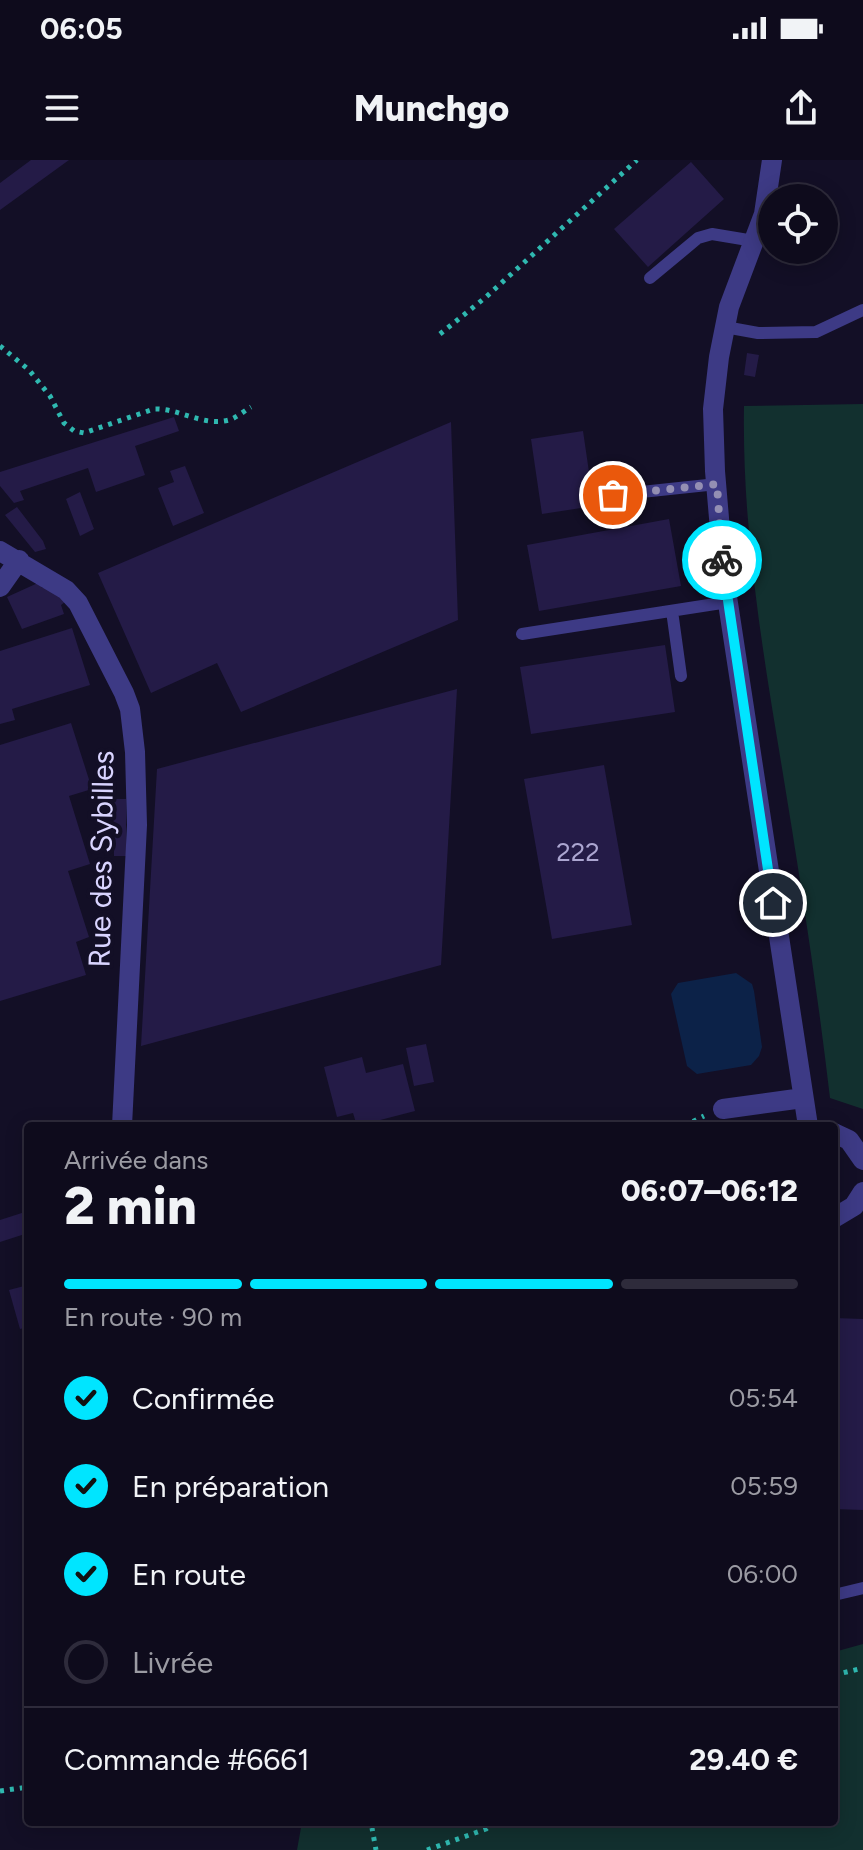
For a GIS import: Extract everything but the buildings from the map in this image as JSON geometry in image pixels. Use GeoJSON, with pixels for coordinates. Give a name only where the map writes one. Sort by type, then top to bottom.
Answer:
{"type":"FeatureCollection","features":[{"type":"Feature","properties":{"kind":"street"},"geometry":{"type":"LineString","coordinates":[[772,160],[764,214],[729,307],[713,409],[728,602],[807,1122]]}},
{"type":"Feature","properties":{"kind":"street"},"geometry":{"type":"LineString","coordinates":[[0,587],[9,556]]}},
{"type":"Feature","properties":{"kind":"street","name":"Rue des Sybilles"},"geometry":{"type":"LineString","coordinates":[[9,556],[66,590],[78,603],[130,709],[137,825],[122,1122]]}},
{"type":"Feature","properties":{"kind":"street"},"geometry":{"type":"LineString","coordinates":[[723,1109],[803,1098]]}},
{"type":"Feature","properties":{"kind":"street"},"geometry":{"type":"LineString","coordinates":[[838,1135],[849,1140],[863,1160]]}},
{"type":"Feature","properties":{"kind":"street"},"geometry":{"type":"LineString","coordinates":[[838,1216],[854,1206],[863,1193]]}},
{"type":"Feature","properties":{"kind":"lane"},"geometry":{"type":"LineString","coordinates":[[650,278],[698,238],[712,234],[754,241]]}},
{"type":"Feature","properties":{"kind":"lane"},"geometry":{"type":"LineString","coordinates":[[725,327],[758,333],[816,332],[863,310]]}},
{"type":"Feature","properties":{"kind":"lane"},"geometry":{"type":"LineString","coordinates":[[613,495],[717,484]]}},
{"type":"Feature","properties":{"kind":"lane"},"geometry":{"type":"LineString","coordinates":[[522,634],[728,602]]}},
{"type":"Feature","properties":{"kind":"lane"},"geometry":{"type":"LineString","coordinates":[[672,611],[681,676]]}},
{"type":"Feature","properties":{"kind":"lane"},"geometry":{"type":"LineString","coordinates":[[838,1594],[863,1588]]}},
{"type":"Feature","properties":{"kind":"path"},"geometry":{"type":"LineString","coordinates":[[440,334],[486,297],[637,160]]}},
{"type":"Feature","properties":{"kind":"path"},"geometry":{"type":"LineString","coordinates":[[0,346],[29,370],[50,396],[64,423],[74,431],[84,433],[154,409],[210,421],[229,420],[251,407]]}},
{"type":"Feature","properties":{"kind":"path"},"geometry":{"type":"LineString","coordinates":[[838,1674],[863,1668]]}},
{"type":"Feature","properties":{"kind":"path"},"geometry":{"type":"LineString","coordinates":[[0,1791],[24,1788]]}},
{"type":"Feature","properties":{"kind":"path"},"geometry":{"type":"LineString","coordinates":[[369,1826],[376,1850]]}},
{"type":"Feature","properties":{"kind":"path"},"geometry":{"type":"LineString","coordinates":[[427,1850],[489,1826]]}},
{"type":"Feature","properties":{"kind":"green space"},"geometry":{"type":"Polygon","coordinates":[[[863,404],[863,1109],[830,1098],[755,588],[746,497],[744,406],[863,404]]]}},
{"type":"Feature","properties":{"kind":"green space"},"geometry":{"type":"Polygon","coordinates":[[[863,1644],[863,1850],[297,1850],[301,1826],[838,1826],[838,1651],[863,1644]]]}},
{"type":"Feature","properties":{"kind":"water"},"geometry":{"type":"Polygon","coordinates":[[[736,973],[752,984],[754,991],[762,1047],[759,1056],[751,1065],[697,1074],[687,1066],[671,994],[678,983],[736,973]]]}},
{"type":"Feature","properties":{"kind":"way so far"},"geometry":{"type":"LineString","coordinates":[[613,495],[717,484],[722,560]]}},
{"type":"Feature","properties":{"kind":"route"},"geometry":{"type":"LineString","coordinates":[[722,560],[773,903]]}}]}
